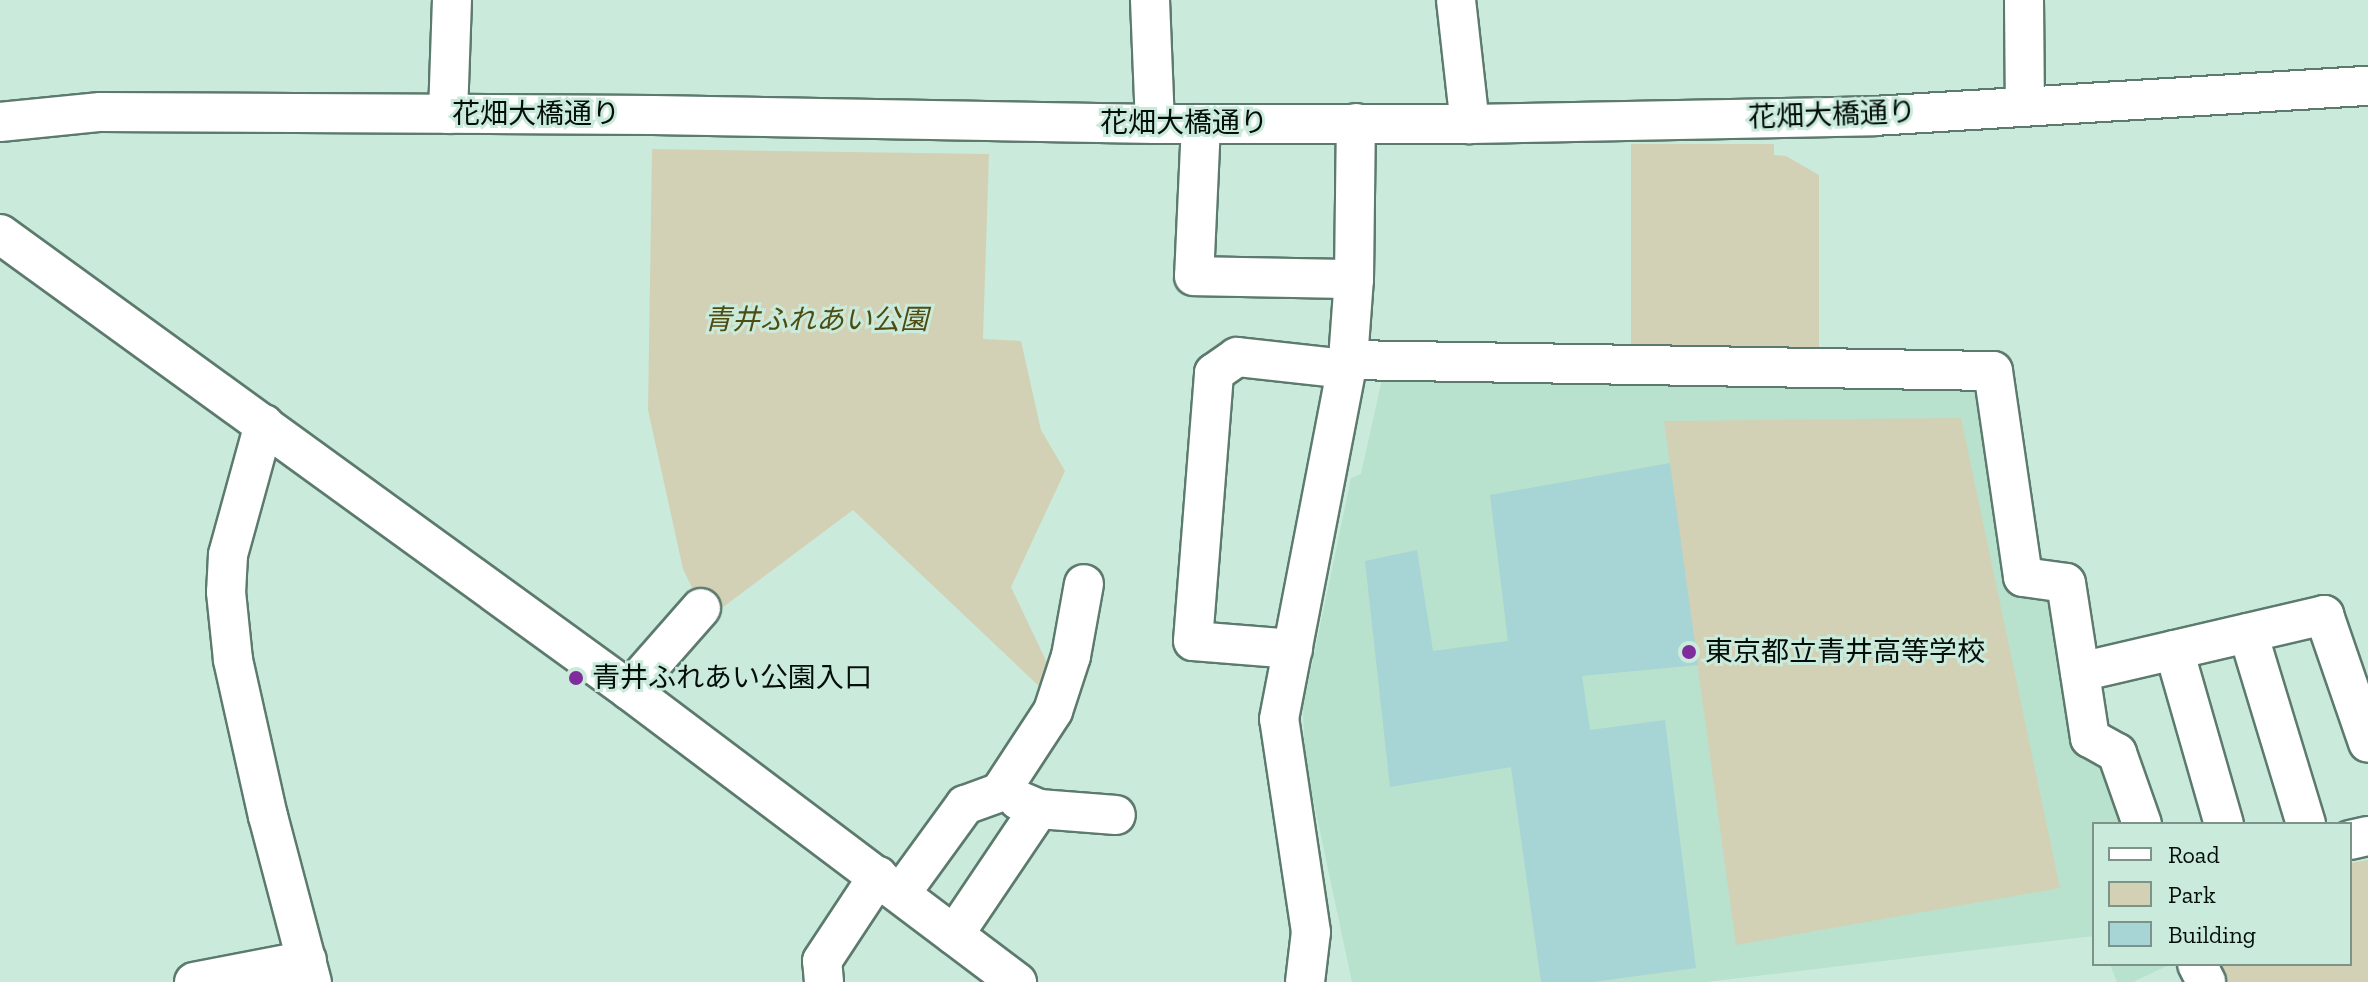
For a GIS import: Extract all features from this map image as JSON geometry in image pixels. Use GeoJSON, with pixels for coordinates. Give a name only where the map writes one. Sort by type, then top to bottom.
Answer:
{"type":"FeatureCollection","features":[{"type":"Feature","properties":{"kind":"street"},"geometry":{"type":"LineString","coordinates":[[448,114],[452,0]]}},
{"type":"Feature","properties":{"kind":"street"},"geometry":{"type":"LineString","coordinates":[[1150,0],[1155,124]]}},
{"type":"Feature","properties":{"kind":"street"},"geometry":{"type":"LineString","coordinates":[[1456,0],[1470,124]]}},
{"type":"Feature","properties":{"kind":"street"},"geometry":{"type":"LineString","coordinates":[[2024,0],[2025,106]]}},
{"type":"Feature","properties":{"kind":"street","name":"花畑大橋通り"},"geometry":{"type":"LineString","coordinates":[[0,122],[101,112],[1155,124],[1470,124],[1874,116],[2368,86]]}},
{"type":"Feature","properties":{"kind":"street"},"geometry":{"type":"LineString","coordinates":[[1305,982],[1311,932],[1279,719],[1347,364],[1354,279],[1356,123]]}},
{"type":"Feature","properties":{"kind":"street"},"geometry":{"type":"LineString","coordinates":[[1201,124],[1194,276],[1354,279]]}},
{"type":"Feature","properties":{"kind":"street"},"geometry":{"type":"LineString","coordinates":[[0,234],[629,690],[1017,982]]}},
{"type":"Feature","properties":{"kind":"street"},"geometry":{"type":"LineString","coordinates":[[1293,649],[1193,641],[1214,373],[1237,357],[1347,364],[1993,371],[2023,577],[2066,583],[2090,738],[2117,753],[2141,822]]}},
{"type":"Feature","properties":{"kind":"street"},"geometry":{"type":"LineString","coordinates":[[194,982],[309,971],[268,816],[233,660],[226,592],[228,555],[264,424]]}},
{"type":"Feature","properties":{"kind":"street"},"geometry":{"type":"LineString","coordinates":[[824,982],[822,961],[965,805],[1000,792],[1053,711],[1071,656],[1084,584]]}},
{"type":"Feature","properties":{"kind":"street"},"geometry":{"type":"LineString","coordinates":[[629,690],[701,608]]}},
{"type":"Feature","properties":{"kind":"street"},"geometry":{"type":"LineString","coordinates":[[2080,672],[2324,615],[2368,743]]}},
{"type":"Feature","properties":{"kind":"street"},"geometry":{"type":"LineString","coordinates":[[2248,633],[2305,822]]}},
{"type":"Feature","properties":{"kind":"street"},"geometry":{"type":"LineString","coordinates":[[2174,650],[2223,822]]}},
{"type":"Feature","properties":{"kind":"street"},"geometry":{"type":"LineString","coordinates":[[1000,792],[1039,809],[1116,815]]}},
{"type":"Feature","properties":{"kind":"street"},"geometry":{"type":"LineString","coordinates":[[954,935],[1039,809]]}},
{"type":"Feature","properties":{"kind":"shaded area","name":"東京都立青井高等学校"},"geometry":{"type":"Polygon","coordinates":[[[1382,379],[1984,382],[2046,591],[2125,822],[2092,822],[2092,936],[1706,982],[1352,982],[1305,761],[1303,708],[1351,478],[1361,474],[1382,379]]]}},
{"type":"Feature","properties":{"kind":"shaded area"},"geometry":{"type":"Polygon","coordinates":[[[2111,966],[2167,966],[2133,982],[2117,982],[2111,966]]]}},
{"type":"Feature","properties":{"kind":"green space"},"geometry":{"type":"Polygon","coordinates":[[[1631,144],[1774,144],[1774,155],[1786,156],[1819,175],[1819,353],[1631,353],[1631,144]]]}},
{"type":"Feature","properties":{"kind":"green space","name":"青井ふれあい公園"},"geometry":{"type":"Polygon","coordinates":[[[652,149],[989,154],[983,339],[1021,341],[1041,430],[1065,471],[1011,587],[1050,669],[1043,690],[853,510],[707,619],[683,569],[648,410],[652,149]]]}},
{"type":"Feature","properties":{"kind":"green space"},"geometry":{"type":"Polygon","coordinates":[[[1961,418],[2060,888],[1736,945],[1664,421],[1961,418]]]}},
{"type":"Feature","properties":{"kind":"green space"},"geometry":{"type":"Polygon","coordinates":[[[2368,860],[2368,982],[2227,982],[2220,966],[2352,966],[2352,863],[2368,860]]]}},
{"type":"Feature","properties":{"kind":"building"},"geometry":{"type":"Polygon","coordinates":[[[1670,463],[1698,665],[1582,676],[1590,730],[1665,720],[1696,968],[1593,982],[1541,982],[1511,767],[1390,787],[1365,561],[1417,550],[1433,651],[1508,641],[1490,495],[1670,463]]]}},
{"type":"Feature","properties":{"kind":"place","name":"東京都立青井高等学校"},"geometry":{"type":"Point","coordinates":[1689,652]}},
{"type":"Feature","properties":{"kind":"place","name":"青井ふれあい公園入口"},"geometry":{"type":"Point","coordinates":[576,678]}}]}
